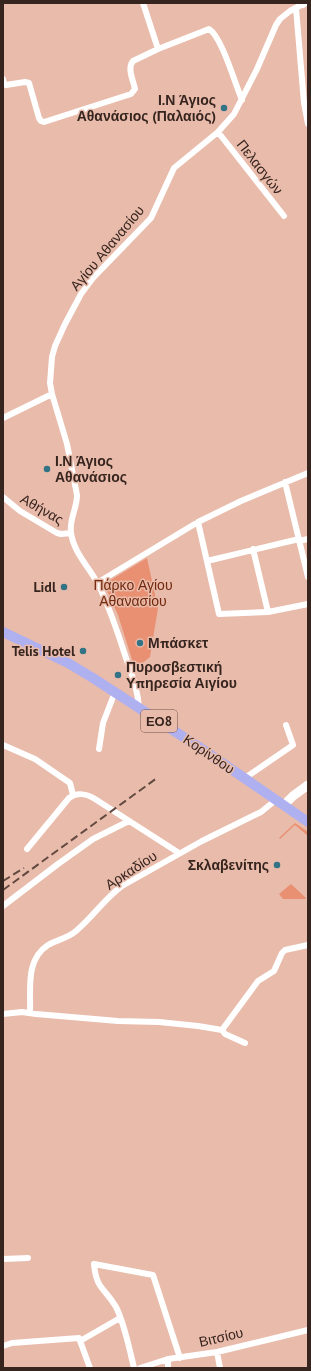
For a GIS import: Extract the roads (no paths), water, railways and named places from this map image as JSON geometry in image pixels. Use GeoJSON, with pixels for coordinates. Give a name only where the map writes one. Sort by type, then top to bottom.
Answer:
{"type":"FeatureCollection","features":[{"type":"Feature","properties":{"kind":"main road","name":"Κορίνθου"},"geometry":{"type":"LineString","coordinates":[[3,632],[68,663],[115,692],[281,802],[308,822]]}},
{"type":"Feature","properties":{"kind":"main road"},"geometry":{"type":"LineString","coordinates":[[281,802],[293,796],[308,785]]}},
{"type":"Feature","properties":{"kind":"street"},"geometry":{"type":"LineString","coordinates":[[143,3],[158,49]]}},
{"type":"Feature","properties":{"kind":"street"},"geometry":{"type":"LineString","coordinates":[[301,5],[304,103],[308,124]]}},
{"type":"Feature","properties":{"kind":"street","name":"Αγίου Αθανασίου"},"geometry":{"type":"LineString","coordinates":[[139,708],[138,694],[113,617],[97,583],[74,545],[71,533],[71,519],[77,501],[77,495],[67,444],[52,394],[50,371],[56,346],[81,294],[93,278],[151,218],[174,168],[218,132],[232,118],[257,69],[276,25],[283,15],[301,5]]}},
{"type":"Feature","properties":{"kind":"street"},"geometry":{"type":"LineString","coordinates":[[3,79],[6,86],[25,82],[29,83],[38,118],[44,122],[131,94],[135,89],[130,67],[131,63],[158,49],[205,30],[211,30],[223,49],[242,100]]}},
{"type":"Feature","properties":{"kind":"street","name":"Πελασγών"},"geometry":{"type":"LineString","coordinates":[[218,132],[284,216]]}},
{"type":"Feature","properties":{"kind":"street"},"geometry":{"type":"LineString","coordinates":[[3,418],[52,394]]}},
{"type":"Feature","properties":{"kind":"street"},"geometry":{"type":"LineString","coordinates":[[97,583],[198,522],[308,473]]}},
{"type":"Feature","properties":{"kind":"street"},"geometry":{"type":"LineString","coordinates":[[286,482],[308,577]]}},
{"type":"Feature","properties":{"kind":"street","name":"Αθήνας"},"geometry":{"type":"LineString","coordinates":[[3,497],[20,511],[57,533],[71,533]]}},
{"type":"Feature","properties":{"kind":"street"},"geometry":{"type":"LineString","coordinates":[[198,522],[219,614],[268,612],[308,604]]}},
{"type":"Feature","properties":{"kind":"street"},"geometry":{"type":"LineString","coordinates":[[207,561],[253,549],[308,539]]}},
{"type":"Feature","properties":{"kind":"street"},"geometry":{"type":"LineString","coordinates":[[253,549],[268,612]]}},
{"type":"Feature","properties":{"kind":"street"},"geometry":{"type":"LineString","coordinates":[[99,749],[103,723],[115,692]]}},
{"type":"Feature","properties":{"kind":"street"},"geometry":{"type":"LineString","coordinates":[[245,778],[293,745],[286,725]]}},
{"type":"Feature","properties":{"kind":"street"},"geometry":{"type":"LineString","coordinates":[[3,745],[35,759],[70,783],[73,795]]}},
{"type":"Feature","properties":{"kind":"street"},"geometry":{"type":"LineString","coordinates":[[27,849],[73,795],[89,796],[95,799],[179,853]]}},
{"type":"Feature","properties":{"kind":"street","name":"Αρκαδίου"},"geometry":{"type":"LineString","coordinates":[[30,1013],[30,971],[41,951],[47,946],[75,932],[114,891],[179,853],[281,802]]}},
{"type":"Feature","properties":{"kind":"street"},"geometry":{"type":"LineString","coordinates":[[3,906],[93,839],[127,820]]}},
{"type":"Feature","properties":{"kind":"street"},"geometry":{"type":"LineString","coordinates":[[222,1030],[258,981],[274,971],[282,952],[308,945]]}},
{"type":"Feature","properties":{"kind":"street"},"geometry":{"type":"LineString","coordinates":[[3,1014],[22,1012],[118,1021],[159,1022],[198,1026],[222,1030],[225,1034],[244,1043]]}},
{"type":"Feature","properties":{"kind":"street"},"geometry":{"type":"LineString","coordinates":[[3,1260],[28,1258]]}},
{"type":"Feature","properties":{"kind":"street"},"geometry":{"type":"LineString","coordinates":[[134,1368],[116,1307],[98,1284],[95,1278],[94,1264],[153,1275],[180,1358]]}},
{"type":"Feature","properties":{"kind":"street"},"geometry":{"type":"LineString","coordinates":[[80,1341],[120,1318]]}},
{"type":"Feature","properties":{"kind":"street","name":"Βιτσίου"},"geometry":{"type":"LineString","coordinates":[[140,1368],[168,1360],[217,1352],[308,1330]]}},
{"type":"Feature","properties":{"kind":"street"},"geometry":{"type":"LineString","coordinates":[[3,1346],[12,1342],[79,1338],[90,1368]]}},
{"type":"Feature","properties":{"kind":"street"},"geometry":{"type":"LineString","coordinates":[[217,1352],[220,1368]]}},
{"type":"Feature","properties":{"kind":"street"},"geometry":{"type":"LineString","coordinates":[[168,1360],[168,1368]]}},
{"type":"Feature","properties":{"kind":"railway"},"geometry":{"type":"LineString","coordinates":[[3,890],[157,778]]}},
{"type":"Feature","properties":{"kind":"railway"},"geometry":{"type":"LineString","coordinates":[[3,881],[24,868]]}},
{"type":"Feature","properties":{"kind":"place","name":"Ι.Ν Άγιος Αθανάσιος (Παλαιός)"},"geometry":{"type":"Point","coordinates":[224,108]}},
{"type":"Feature","properties":{"kind":"place","name":"Ι.Ν Άγιος Αθανάσιος"},"geometry":{"type":"Point","coordinates":[47,469]}},
{"type":"Feature","properties":{"kind":"place","name":"Lidl"},"geometry":{"type":"Point","coordinates":[64,587]}},
{"type":"Feature","properties":{"kind":"place","name":"Μπάσκετ"},"geometry":{"type":"Point","coordinates":[140,643]}},
{"type":"Feature","properties":{"kind":"place","name":"Telis Hotel"},"geometry":{"type":"Point","coordinates":[83,651]}},
{"type":"Feature","properties":{"kind":"place","name":"Πυροσβεστική Υπηρεσία Αιγίου"},"geometry":{"type":"Point","coordinates":[118,675]}},
{"type":"Feature","properties":{"kind":"place","name":"Σκλαβενίτης"},"geometry":{"type":"Point","coordinates":[277,865]}},
{"type":"Feature","properties":{"kind":"park label","name":"Πάρκο Αγίου Αθανασίου"},"geometry":{"type":"Point","coordinates":[133,594]}}]}
